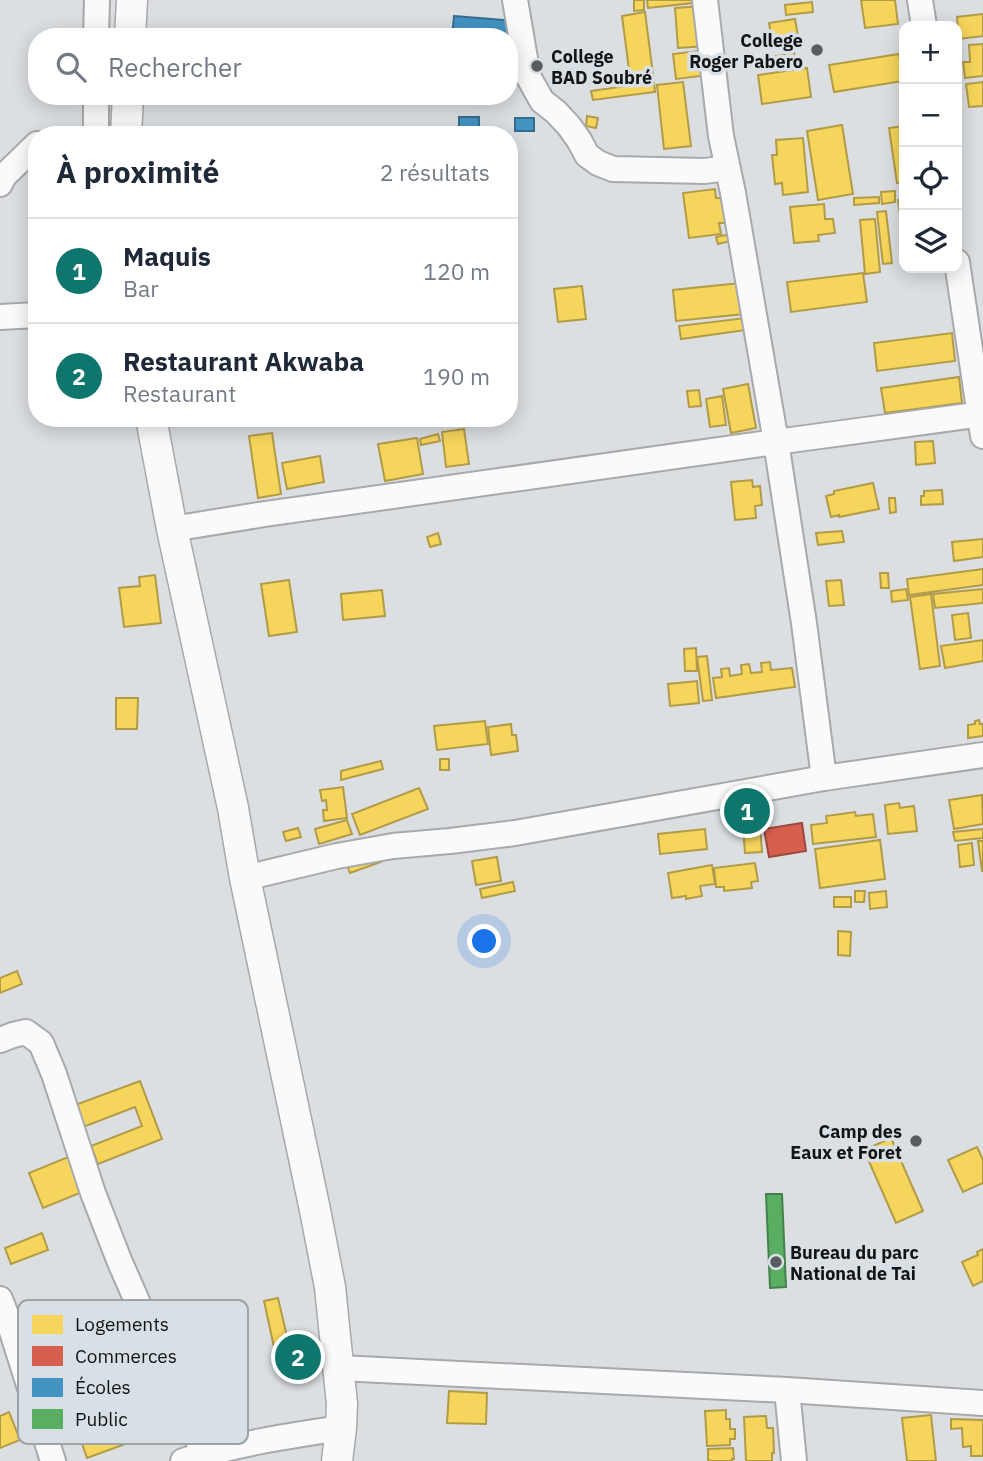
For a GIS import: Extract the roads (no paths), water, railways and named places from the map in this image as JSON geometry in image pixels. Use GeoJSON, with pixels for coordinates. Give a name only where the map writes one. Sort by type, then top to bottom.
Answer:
{"type":"FeatureCollection","features":[{"type":"Feature","properties":{"kind":"main road"},"geometry":{"type":"LineString","coordinates":[[130,28],[132,0]]}},
{"type":"Feature","properties":{"kind":"main road"},"geometry":{"type":"LineString","coordinates":[[126,126],[128,105]]}},
{"type":"Feature","properties":{"kind":"main road"},"geometry":{"type":"LineString","coordinates":[[153,427],[330,1287],[342,1404],[337,1461]]}},
{"type":"Feature","properties":{"kind":"street"},"geometry":{"type":"LineString","coordinates":[[96,28],[97,0]]}},
{"type":"Feature","properties":{"kind":"street"},"geometry":{"type":"LineString","coordinates":[[515,0],[528,76],[542,101],[569,126],[587,155],[613,169],[705,171],[727,168]]}},
{"type":"Feature","properties":{"kind":"street"},"geometry":{"type":"LineString","coordinates":[[705,0],[716,101],[776,442],[804,623],[824,778]]}},
{"type":"Feature","properties":{"kind":"street"},"geometry":{"type":"LineString","coordinates":[[920,0],[923,21]]}},
{"type":"Feature","properties":{"kind":"street"},"geometry":{"type":"LineString","coordinates":[[90,126],[94,105]]}},
{"type":"Feature","properties":{"kind":"street"},"geometry":{"type":"LineString","coordinates":[[0,184],[4,176],[28,153]]}},
{"type":"Feature","properties":{"kind":"street"},"geometry":{"type":"LineString","coordinates":[[172,530],[265,514],[776,442],[982,422],[959,273]]}},
{"type":"Feature","properties":{"kind":"street"},"geometry":{"type":"LineString","coordinates":[[0,317],[28,315]]}},
{"type":"Feature","properties":{"kind":"street"},"geometry":{"type":"LineString","coordinates":[[245,878],[393,846],[515,833],[824,778],[983,755]]}},
{"type":"Feature","properties":{"kind":"street"},"geometry":{"type":"LineString","coordinates":[[0,1040],[26,1032],[41,1043],[93,1193],[135,1300]]}},
{"type":"Feature","properties":{"kind":"street"},"geometry":{"type":"LineString","coordinates":[[3,1315],[18,1360]]}},
{"type":"Feature","properties":{"kind":"street"},"geometry":{"type":"LineString","coordinates":[[339,1368],[787,1390],[983,1403]]}},
{"type":"Feature","properties":{"kind":"street"},"geometry":{"type":"LineString","coordinates":[[787,1390],[793,1461]]}},
{"type":"Feature","properties":{"kind":"street"},"geometry":{"type":"LineString","coordinates":[[194,1457],[283,1437],[341,1429]]}},
{"type":"Feature","properties":{"kind":"street"},"geometry":{"type":"LineString","coordinates":[[46,1444],[52,1461]]}},
{"type":"Feature","properties":{"kind":"place","name":"College Roger Pabero"},"geometry":{"type":"Point","coordinates":[817,50]}},
{"type":"Feature","properties":{"kind":"place","name":"College BAD Soubré"},"geometry":{"type":"Point","coordinates":[537,66]}},
{"type":"Feature","properties":{"kind":"place","name":"Maquis"},"geometry":{"type":"Point","coordinates":[747,811]}},
{"type":"Feature","properties":{"kind":"place","name":"Camp des Eaux et Foret"},"geometry":{"type":"Point","coordinates":[916,1141]}},
{"type":"Feature","properties":{"kind":"place","name":"Bureau du parc National de Tai"},"geometry":{"type":"Point","coordinates":[776,1262]}},
{"type":"Feature","properties":{"kind":"place","name":"Restaurant Akwaba"},"geometry":{"type":"Point","coordinates":[298,1357]}}]}
